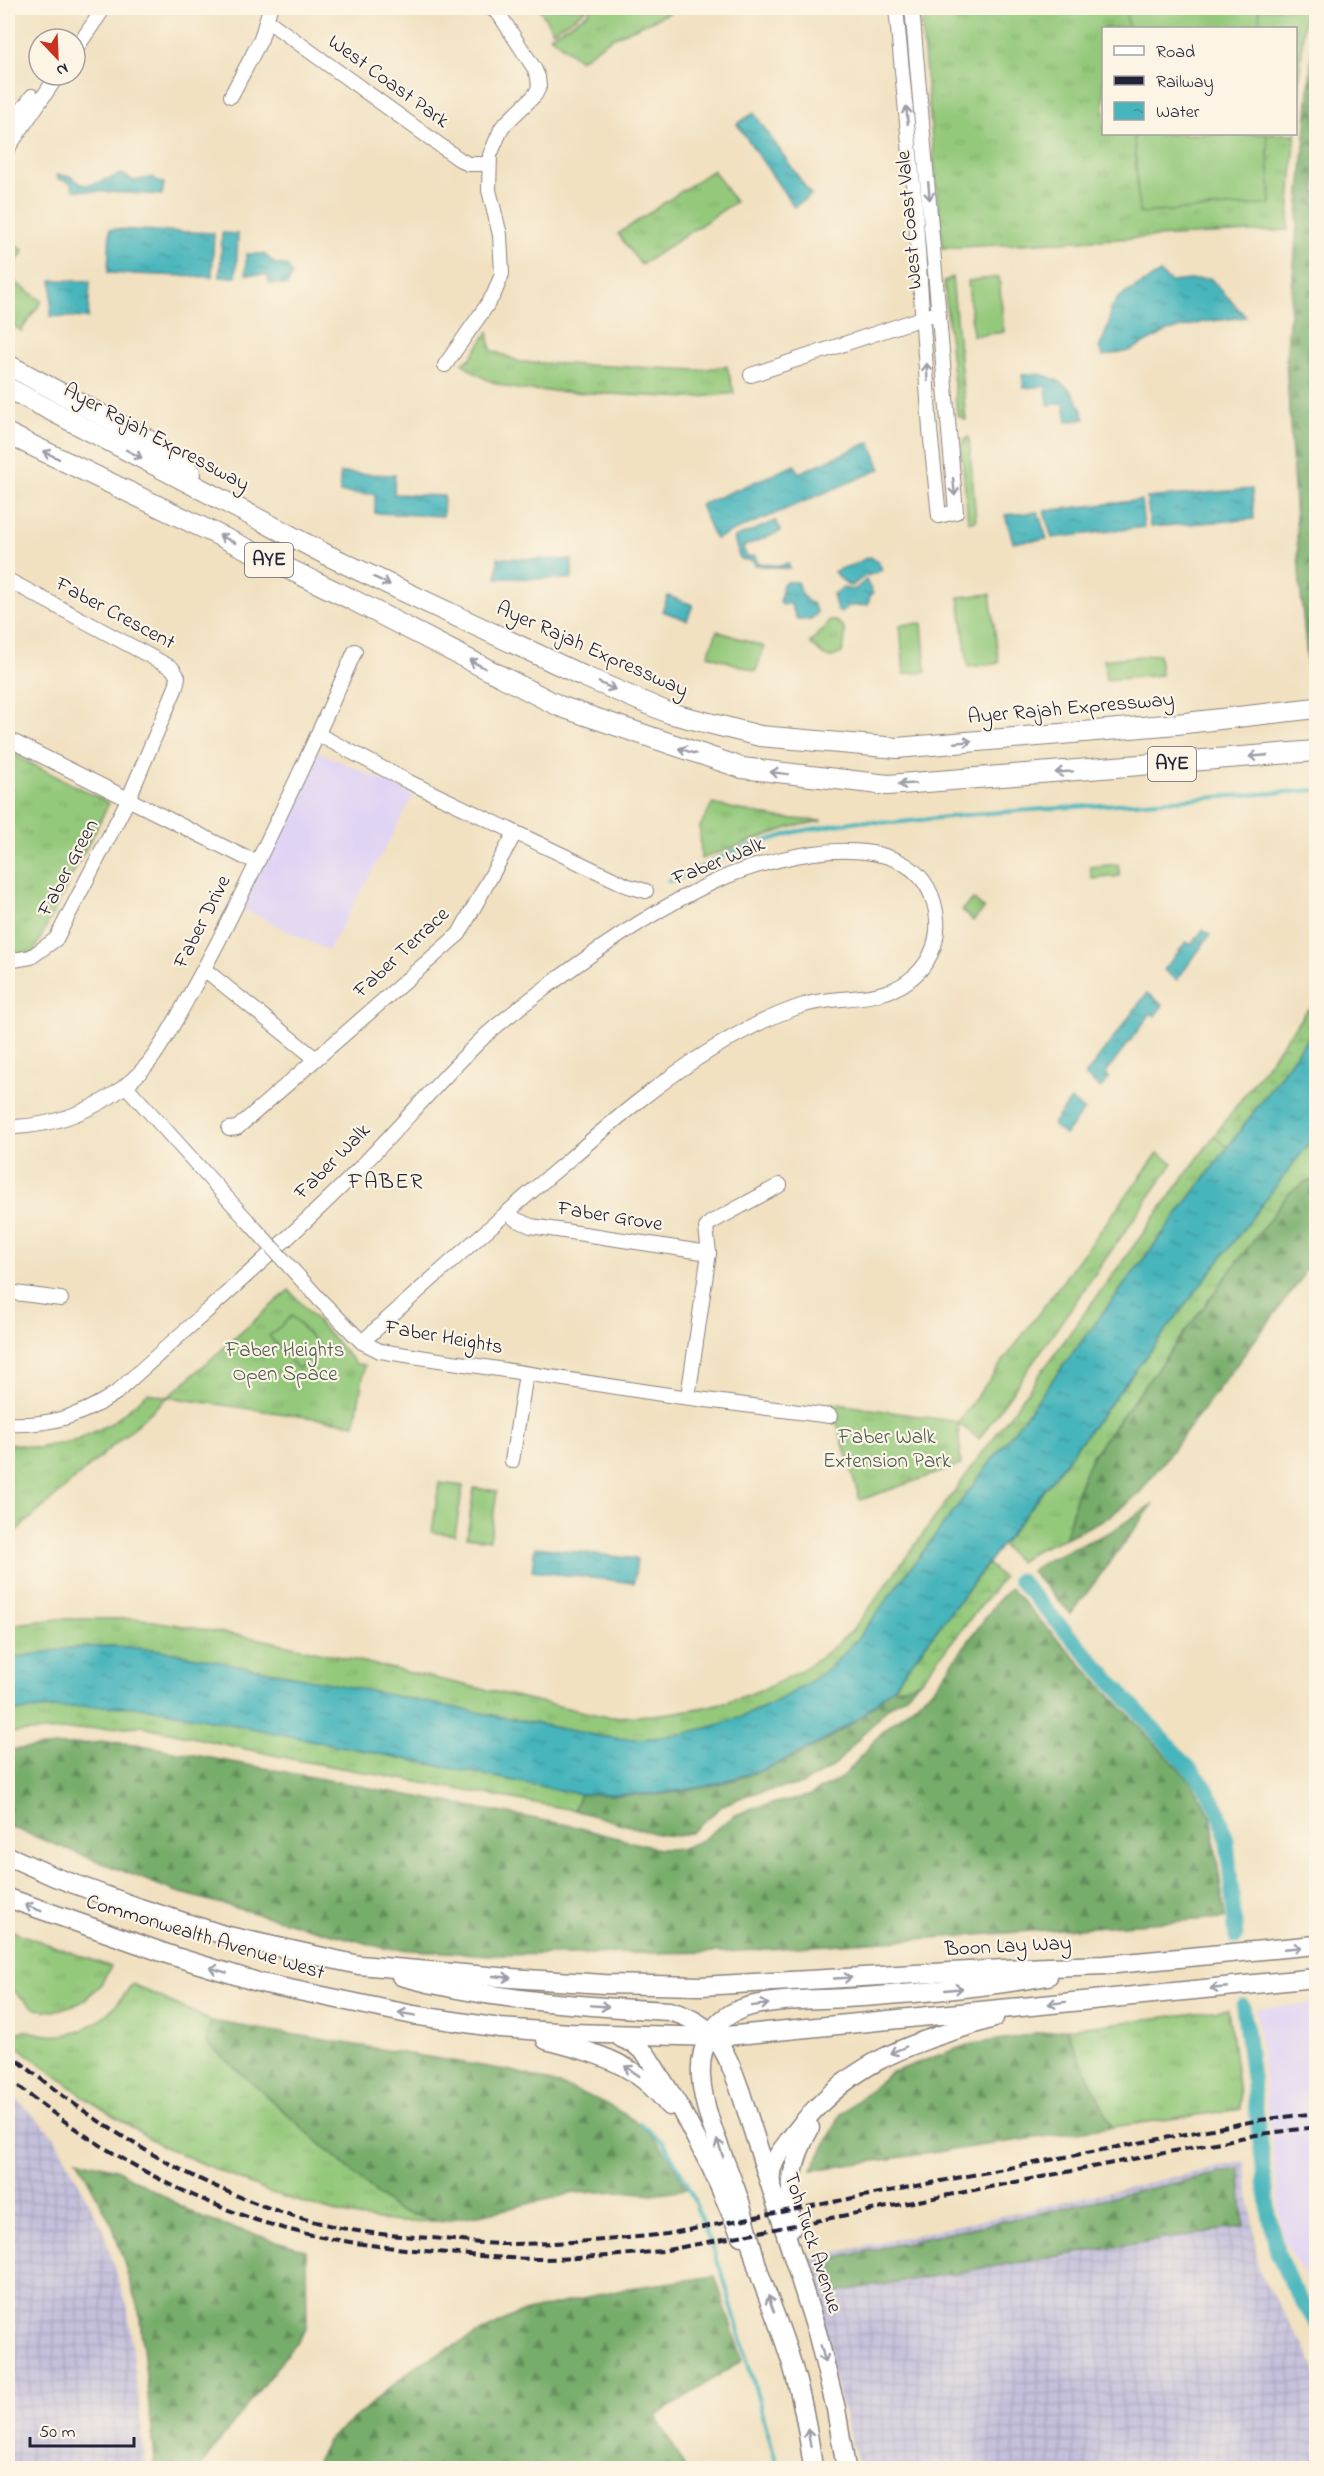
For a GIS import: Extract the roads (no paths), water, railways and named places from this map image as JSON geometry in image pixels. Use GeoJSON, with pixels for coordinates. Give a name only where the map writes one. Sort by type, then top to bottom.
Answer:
{"type":"FeatureCollection","features":[{"type":"Feature","properties":{"kind":"highway"},"geometry":{"type":"LineString","coordinates":[[8,365],[145,438],[228,503]]}},
{"type":"Feature","properties":{"kind":"highway","name":"Ayer Rajah Expressway"},"geometry":{"type":"LineString","coordinates":[[8,388],[349,566],[658,709],[760,736],[897,748],[1177,724],[1317,708]]}},
{"type":"Feature","properties":{"kind":"highway","name":"AYE"},"geometry":{"type":"LineString","coordinates":[[8,434],[351,599],[559,706],[742,768],[888,785],[1317,751]]}},
{"type":"Feature","properties":{"kind":"main road","name":"Commonwealth Avenue West"},"geometry":{"type":"LineString","coordinates":[[8,1856],[55,1877],[224,1935],[359,1965],[604,1984],[701,1986]]}},
{"type":"Feature","properties":{"kind":"main road","name":"Commonwealth Avenue West"},"geometry":{"type":"LineString","coordinates":[[8,1898],[151,1949],[261,1983],[413,2015],[500,2028],[617,2036],[711,2036]]}},
{"type":"Feature","properties":{"kind":"main road","name":"Boon Lay Way"},"geometry":{"type":"LineString","coordinates":[[701,1986],[1106,1965],[1317,1946]]}},
{"type":"Feature","properties":{"kind":"main road"},"geometry":{"type":"LineString","coordinates":[[359,1965],[437,1986],[497,1996],[542,2002],[669,2011],[687,2015],[711,2036],[1317,1978]]}},
{"type":"Feature","properties":{"kind":"main road"},"geometry":{"type":"LineString","coordinates":[[813,2469],[795,2373],[758,2270],[740,2203],[718,2142],[703,2090],[700,2076],[702,2056],[711,2036],[731,2014],[751,2006],[1005,1984],[1106,1965]]}},
{"type":"Feature","properties":{"kind":"main road"},"geometry":{"type":"LineString","coordinates":[[774,2195],[770,2171],[778,2155],[811,2112],[849,2079],[896,2050],[1033,2005]]}},
{"type":"Feature","properties":{"kind":"main road"},"geometry":{"type":"LineString","coordinates":[[500,2028],[602,2055],[618,2062],[650,2085],[699,2145]]}},
{"type":"Feature","properties":{"kind":"main road"},"geometry":{"type":"LineString","coordinates":[[617,2036],[633,2043],[646,2054],[680,2108],[758,2270]]}},
{"type":"Feature","properties":{"kind":"main road","name":"Toh Tuck Avenue"},"geometry":{"type":"LineString","coordinates":[[711,2036],[728,2057],[774,2195],[829,2374],[846,2469]]}},
{"type":"Feature","properties":{"kind":"main road"},"geometry":{"type":"LineString","coordinates":[[792,2256],[789,2193],[796,2156],[814,2122],[849,2079]]}},
{"type":"Feature","properties":{"kind":"street"},"geometry":{"type":"LineString","coordinates":[[83,27],[101,8]]}},
{"type":"Feature","properties":{"kind":"street"},"geometry":{"type":"LineString","coordinates":[[87,31],[101,8]]}},
{"type":"Feature","properties":{"kind":"street"},"geometry":{"type":"LineString","coordinates":[[445,365],[490,301],[502,274],[500,235],[489,190],[490,154],[502,127],[535,95],[539,87],[534,68],[499,14],[491,8]]}},
{"type":"Feature","properties":{"kind":"street","name":"West Coast Vale"},"geometry":{"type":"LineString","coordinates":[[896,8],[924,317],[937,515],[952,515],[956,512],[912,8]]}},
{"type":"Feature","properties":{"kind":"street","name":"West Coast Park"},"geometry":{"type":"LineString","coordinates":[[231,96],[252,59],[269,14],[459,159],[468,164],[489,164]]}},
{"type":"Feature","properties":{"kind":"street"},"geometry":{"type":"LineString","coordinates":[[8,148],[10,129],[39,87]]}},
{"type":"Feature","properties":{"kind":"street"},"geometry":{"type":"LineString","coordinates":[[10,129],[47,87]]}},
{"type":"Feature","properties":{"kind":"street"},"geometry":{"type":"LineString","coordinates":[[924,317],[940,312]]}},
{"type":"Feature","properties":{"kind":"street","name":"West Coast Vale"},"geometry":{"type":"LineString","coordinates":[[751,375],[924,317]]}},
{"type":"Feature","properties":{"kind":"street"},"geometry":{"type":"LineString","coordinates":[[930,430],[948,429]]}},
{"type":"Feature","properties":{"kind":"street","name":"Faber Crescent"},"geometry":{"type":"LineString","coordinates":[[8,580],[172,668],[178,677],[176,687],[128,800]]}},
{"type":"Feature","properties":{"kind":"street","name":"Faber Drive"},"geometry":{"type":"LineString","coordinates":[[8,1127],[47,1123],[93,1107],[126,1086],[146,1066],[161,1046],[204,969],[319,735],[355,651]]}},
{"type":"Feature","properties":{"kind":"street"},"geometry":{"type":"LineString","coordinates":[[319,735],[515,833],[628,886],[646,891]]}},
{"type":"Feature","properties":{"kind":"street"},"geometry":{"type":"LineString","coordinates":[[8,739],[256,861]]}},
{"type":"Feature","properties":{"kind":"street","name":"Faber Green"},"geometry":{"type":"LineString","coordinates":[[8,961],[31,957],[56,939],[128,800]]}},
{"type":"Feature","properties":{"kind":"street","name":"Faber Terrace"},"geometry":{"type":"LineString","coordinates":[[229,1129],[237,1128],[459,934],[515,833]]}},
{"type":"Feature","properties":{"kind":"street","name":"Faber Walk"},"geometry":{"type":"LineString","coordinates":[[8,1424],[43,1424],[72,1418],[96,1407],[116,1393],[347,1181],[486,1036],[600,947],[678,900],[719,880],[787,857],[850,851],[880,853],[899,860],[916,872],[926,885],[935,907],[937,926],[933,950],[920,973],[893,991],[806,1005],[768,1018],[714,1048],[660,1085],[613,1122],[362,1342]]}},
{"type":"Feature","properties":{"kind":"street"},"geometry":{"type":"LineString","coordinates":[[204,969],[316,1059]]}},
{"type":"Feature","properties":{"kind":"street","name":"Faber Heights"},"geometry":{"type":"LineString","coordinates":[[126,1086],[320,1300],[362,1342],[380,1351],[526,1374],[830,1416]]}},
{"type":"Feature","properties":{"kind":"street"},"geometry":{"type":"LineString","coordinates":[[688,1397],[709,1253],[707,1225],[780,1185]]}},
{"type":"Feature","properties":{"kind":"street","name":"Faber Grove"},"geometry":{"type":"LineString","coordinates":[[509,1211],[515,1219],[531,1226],[709,1253]]}},
{"type":"Feature","properties":{"kind":"street"},"geometry":{"type":"LineString","coordinates":[[8,1292],[61,1299]]}},
{"type":"Feature","properties":{"kind":"street"},"geometry":{"type":"LineString","coordinates":[[512,1461],[526,1374]]}},
{"type":"Feature","properties":{"kind":"water"},"geometry":{"type":"Polygon","coordinates":[[[754,113],[811,195],[794,207],[737,124],[754,113]]]}},
{"type":"Feature","properties":{"kind":"water"},"geometry":{"type":"Polygon","coordinates":[[[122,174],[134,181],[153,177],[158,182],[164,183],[162,195],[74,190],[70,182],[58,179],[57,175],[70,176],[81,184],[89,185],[122,174]]]}},
{"type":"Feature","properties":{"kind":"water"},"geometry":{"type":"Polygon","coordinates":[[[110,229],[214,233],[212,277],[108,273],[110,229]]]}},
{"type":"Feature","properties":{"kind":"water"},"geometry":{"type":"Polygon","coordinates":[[[222,233],[238,234],[236,277],[220,277],[222,233]]]}},
{"type":"Feature","properties":{"kind":"water"},"geometry":{"type":"Polygon","coordinates":[[[246,254],[264,254],[275,264],[287,266],[292,275],[287,285],[269,283],[268,275],[246,274],[246,254]]]}},
{"type":"Feature","properties":{"kind":"water"},"geometry":{"type":"Polygon","coordinates":[[[1160,273],[1171,282],[1210,278],[1246,317],[1204,322],[1168,331],[1129,351],[1103,356],[1099,348],[1109,325],[1110,310],[1118,298],[1160,273]]]}},
{"type":"Feature","properties":{"kind":"water"},"geometry":{"type":"Polygon","coordinates":[[[52,280],[90,281],[88,318],[51,316],[52,280]]]}},
{"type":"Feature","properties":{"kind":"water"},"geometry":{"type":"Polygon","coordinates":[[[1039,374],[1057,380],[1069,389],[1078,402],[1085,419],[1067,422],[1064,403],[1048,405],[1046,386],[1024,388],[1022,375],[1039,374]]]}},
{"type":"Feature","properties":{"kind":"water"},"geometry":{"type":"Polygon","coordinates":[[[870,442],[881,469],[715,539],[700,505],[795,465],[799,473],[870,442]]]}},
{"type":"Feature","properties":{"kind":"water"},"geometry":{"type":"Polygon","coordinates":[[[340,473],[395,475],[394,494],[444,496],[443,516],[375,513],[375,494],[340,493],[340,473]]]}},
{"type":"Feature","properties":{"kind":"water"},"geometry":{"type":"Polygon","coordinates":[[[1252,489],[1254,519],[1150,527],[1147,498],[1252,489]]]}},
{"type":"Feature","properties":{"kind":"water"},"geometry":{"type":"Polygon","coordinates":[[[1141,500],[1144,527],[1052,538],[1044,511],[1141,500]]]}},
{"type":"Feature","properties":{"kind":"water"},"geometry":{"type":"Polygon","coordinates":[[[1038,512],[1047,539],[1013,542],[1005,515],[1038,512]]]}},
{"type":"Feature","properties":{"kind":"water"},"geometry":{"type":"Polygon","coordinates":[[[776,521],[781,531],[743,547],[747,557],[755,556],[758,563],[780,566],[788,563],[790,569],[755,565],[753,561],[740,559],[734,538],[776,521]]]}},
{"type":"Feature","properties":{"kind":"water"},"geometry":{"type":"Polygon","coordinates":[[[871,557],[879,563],[882,570],[862,578],[852,586],[847,585],[834,572],[841,568],[871,557]]]}},
{"type":"Feature","properties":{"kind":"water"},"geometry":{"type":"Polygon","coordinates":[[[498,558],[572,560],[572,579],[497,578],[498,558]]]}},
{"type":"Feature","properties":{"kind":"water"},"geometry":{"type":"Polygon","coordinates":[[[866,580],[873,594],[870,595],[868,605],[849,606],[841,613],[837,610],[833,594],[843,588],[854,590],[866,580]]]}},
{"type":"Feature","properties":{"kind":"water"},"geometry":{"type":"Polygon","coordinates":[[[797,582],[801,593],[813,604],[817,613],[811,619],[797,619],[790,603],[783,605],[780,603],[783,584],[797,582]]]}},
{"type":"Feature","properties":{"kind":"water"},"geometry":{"type":"Polygon","coordinates":[[[668,596],[693,605],[687,620],[662,611],[668,596]]]}},
{"type":"Feature","properties":{"kind":"water"},"geometry":{"type":"Polygon","coordinates":[[[1203,930],[1210,935],[1177,980],[1164,970],[1186,942],[1191,945],[1203,930]]]}},
{"type":"Feature","properties":{"kind":"water"},"geometry":{"type":"Polygon","coordinates":[[[1147,993],[1163,1005],[1155,1016],[1151,1013],[1105,1074],[1109,1077],[1101,1088],[1085,1076],[1147,993]]]}},
{"type":"Feature","properties":{"kind":"water"},"geometry":{"type":"Polygon","coordinates":[[[1316,1027],[1316,1134],[893,1687],[858,1719],[819,1743],[765,1769],[707,1786],[658,1794],[580,1794],[151,1708],[79,1707],[8,1712],[8,1659],[70,1648],[115,1646],[160,1650],[623,1739],[665,1737],[714,1726],[761,1709],[783,1698],[825,1671],[858,1638],[1316,1027]]]}},
{"type":"Feature","properties":{"kind":"water"},"geometry":{"type":"Polygon","coordinates":[[[1071,1100],[1084,1110],[1065,1135],[1052,1125],[1071,1100]]]}},
{"type":"Feature","properties":{"kind":"water"},"geometry":{"type":"Polygon","coordinates":[[[535,1547],[637,1559],[634,1583],[532,1571],[535,1547]]]}},
{"type":"Feature","properties":{"kind":"waterway"},"geometry":{"type":"LineString","coordinates":[[668,881],[678,879],[732,852],[795,832],[858,821],[892,823],[975,814],[1316,790]]}},
{"type":"Feature","properties":{"kind":"waterway"},"geometry":{"type":"LineString","coordinates":[[1019,1580],[1203,1783],[1218,1809],[1227,1841],[1236,1937]]}},
{"type":"Feature","properties":{"kind":"waterway"},"geometry":{"type":"LineString","coordinates":[[1243,2006],[1269,2214],[1277,2252],[1291,2284],[1316,2323]]}},
{"type":"Feature","properties":{"kind":"waterway"},"geometry":{"type":"LineString","coordinates":[[640,2123],[663,2142],[687,2182],[723,2276],[778,2468]]}},
{"type":"Feature","properties":{"kind":"railway"},"geometry":{"type":"LineString","coordinates":[[8,2052],[42,2080],[117,2133],[197,2178],[239,2196],[281,2212],[350,2230],[495,2244],[606,2240],[667,2234],[1260,2120],[1316,2113]]}},
{"type":"Feature","properties":{"kind":"railway"},"geometry":{"type":"LineString","coordinates":[[8,2078],[87,2137],[144,2171],[203,2200],[257,2220],[304,2233],[376,2246],[525,2259],[585,2258],[662,2251],[1261,2134],[1316,2127]]}},
{"type":"Feature","properties":{"kind":"district","name":"FABER"},"geometry":{"type":"Point","coordinates":[386,1183]}},
{"type":"Feature","properties":{"kind":"park label","name":"Faber Heights Open Space"},"geometry":{"type":"Point","coordinates":[285,1363]}},
{"type":"Feature","properties":{"kind":"park label","name":"Faber Walk Extension Park"},"geometry":{"type":"Point","coordinates":[887,1450]}}]}
